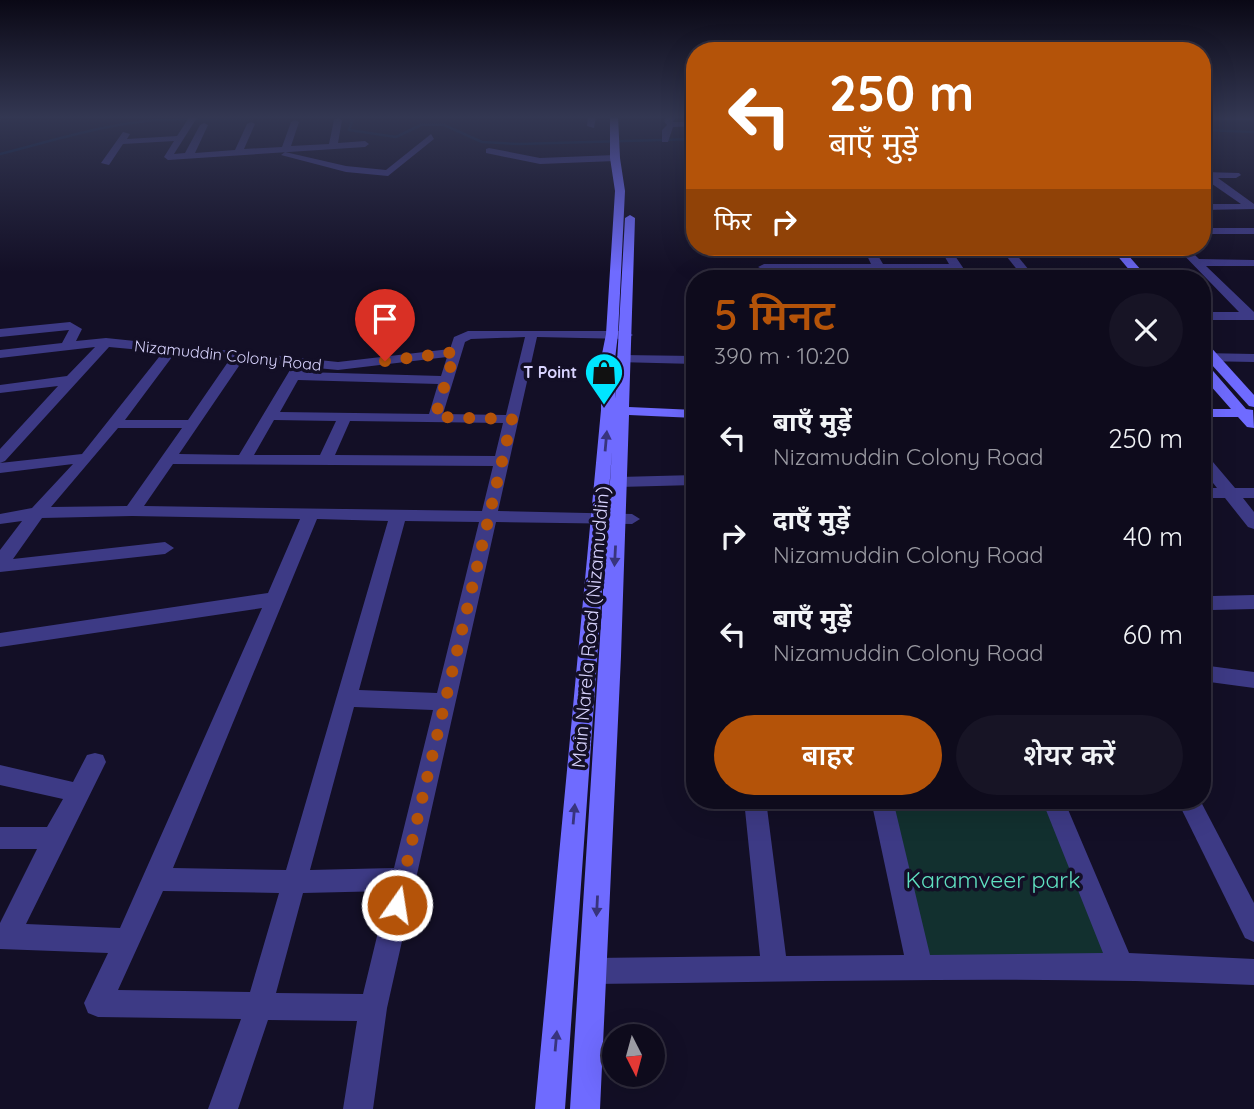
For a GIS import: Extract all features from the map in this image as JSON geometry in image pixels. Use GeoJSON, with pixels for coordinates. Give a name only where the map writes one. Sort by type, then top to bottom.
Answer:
{"type":"FeatureCollection","features":[{"type":"Feature","properties":{"kind":"street"},"geometry":{"type":"LineString","coordinates":[[341,168],[388,173],[394,168]]}},
{"type":"Feature","properties":{"kind":"street"},"geometry":{"type":"LineString","coordinates":[[581,172],[582,168]]}},
{"type":"Feature","properties":{"kind":"street","name":"Main Narela Road (Nizamuddin)"},"geometry":{"type":"LineString","coordinates":[[550,1109],[616,519],[616,405],[622,359],[619,335],[630,198],[625,168]]}},
{"type":"Feature","properties":{"kind":"street"},"geometry":{"type":"LineString","coordinates":[[1211,175],[1236,175]]}},
{"type":"Feature","properties":{"kind":"street"},"geometry":{"type":"LineString","coordinates":[[1211,179],[1251,207],[1211,209]]}},
{"type":"Feature","properties":{"kind":"street"},"geometry":{"type":"LineString","coordinates":[[1211,218],[1225,230]]}},
{"type":"Feature","properties":{"kind":"street"},"geometry":{"type":"LineString","coordinates":[[1211,231],[1254,230]]}},
{"type":"Feature","properties":{"kind":"street"},"geometry":{"type":"LineString","coordinates":[[873,256],[881,270]]}},
{"type":"Feature","properties":{"kind":"street"},"geometry":{"type":"LineString","coordinates":[[949,256],[958,270]]}},
{"type":"Feature","properties":{"kind":"street"},"geometry":{"type":"LineString","coordinates":[[1011,256],[1022,270]]}},
{"type":"Feature","properties":{"kind":"street"},"geometry":{"type":"LineString","coordinates":[[1112,256],[1124,270]]}},
{"type":"Feature","properties":{"kind":"street"},"geometry":{"type":"LineString","coordinates":[[1123,256],[1135,270]]}},
{"type":"Feature","properties":{"kind":"street"},"geometry":{"type":"LineString","coordinates":[[1190,256],[1204,270]]}},
{"type":"Feature","properties":{"kind":"street"},"geometry":{"type":"LineString","coordinates":[[1196,262],[1254,263]]}},
{"type":"Feature","properties":{"kind":"street"},"geometry":{"type":"LineString","coordinates":[[814,270],[879,266],[956,267]]}},
{"type":"Feature","properties":{"kind":"street"},"geometry":{"type":"LineString","coordinates":[[764,267],[778,270]]}},
{"type":"Feature","properties":{"kind":"street"},"geometry":{"type":"LineString","coordinates":[[1211,276],[1252,316]]}},
{"type":"Feature","properties":{"kind":"street"},"geometry":{"type":"LineString","coordinates":[[1211,316],[1252,316]]}},
{"type":"Feature","properties":{"kind":"street"},"geometry":{"type":"LineString","coordinates":[[0,333],[70,326],[76,328],[67,346]]}},
{"type":"Feature","properties":{"kind":"street"},"geometry":{"type":"LineString","coordinates":[[358,1109],[373,1008],[532,333]]}},
{"type":"Feature","properties":{"kind":"street","name":"Nizamuddin Colony Road"},"geometry":{"type":"LineString","coordinates":[[297,370],[455,352],[459,340],[468,335],[619,335]]}},
{"type":"Feature","properties":{"kind":"street","name":"Main Narela Road (Nizamuddin)"},"geometry":{"type":"LineString","coordinates":[[585,1109],[619,482],[616,405],[608,359],[619,335]]}},
{"type":"Feature","properties":{"kind":"street"},"geometry":{"type":"LineString","coordinates":[[0,458],[106,342]]}},
{"type":"Feature","properties":{"kind":"street","name":"Nizamuddin Colony Road"},"geometry":{"type":"LineString","coordinates":[[0,354],[106,342],[240,355],[297,370],[445,380]]}},
{"type":"Feature","properties":{"kind":"street"},"geometry":{"type":"LineString","coordinates":[[0,565],[37,513],[87,458],[172,349]]}},
{"type":"Feature","properties":{"kind":"street"},"geometry":{"type":"LineString","coordinates":[[435,417],[455,352]]}},
{"type":"Feature","properties":{"kind":"street"},"geometry":{"type":"LineString","coordinates":[[132,511],[240,355]]}},
{"type":"Feature","properties":{"kind":"street"},"geometry":{"type":"LineString","coordinates":[[1211,360],[1254,358]]}},
{"type":"Feature","properties":{"kind":"street"},"geometry":{"type":"LineString","coordinates":[[622,359],[686,360]]}},
{"type":"Feature","properties":{"kind":"street"},"geometry":{"type":"LineString","coordinates":[[1211,364],[1254,403]]}},
{"type":"Feature","properties":{"kind":"street"},"geometry":{"type":"LineString","coordinates":[[1211,367],[1250,418]]}},
{"type":"Feature","properties":{"kind":"street"},"geometry":{"type":"LineString","coordinates":[[243,461],[297,370]]}},
{"type":"Feature","properties":{"kind":"street"},"geometry":{"type":"LineString","coordinates":[[0,389],[71,380]]}},
{"type":"Feature","properties":{"kind":"street"},"geometry":{"type":"LineString","coordinates":[[616,405],[686,403]]}},
{"type":"Feature","properties":{"kind":"street"},"geometry":{"type":"LineString","coordinates":[[616,405],[686,413]]}},
{"type":"Feature","properties":{"kind":"street"},"geometry":{"type":"LineString","coordinates":[[1211,414],[1250,418]]}},
{"type":"Feature","properties":{"kind":"street"},"geometry":{"type":"LineString","coordinates":[[270,416],[512,419]]}},
{"type":"Feature","properties":{"kind":"street"},"geometry":{"type":"LineString","coordinates":[[325,461],[345,417]]}},
{"type":"Feature","properties":{"kind":"street"},"geometry":{"type":"LineString","coordinates":[[1211,423],[1250,418]]}},
{"type":"Feature","properties":{"kind":"street"},"geometry":{"type":"LineString","coordinates":[[113,424],[191,424]]}},
{"type":"Feature","properties":{"kind":"street"},"geometry":{"type":"LineString","coordinates":[[0,468],[87,458]]}},
{"type":"Feature","properties":{"kind":"street"},"geometry":{"type":"LineString","coordinates":[[167,459],[502,461]]}},
{"type":"Feature","properties":{"kind":"street"},"geometry":{"type":"LineString","coordinates":[[1211,469],[1254,523]]}},
{"type":"Feature","properties":{"kind":"street"},"geometry":{"type":"LineString","coordinates":[[619,482],[686,480]]}},
{"type":"Feature","properties":{"kind":"street"},"geometry":{"type":"LineString","coordinates":[[1211,493],[1254,493]]}},
{"type":"Feature","properties":{"kind":"street"},"geometry":{"type":"LineString","coordinates":[[0,519],[37,513],[132,511],[616,519]]}},
{"type":"Feature","properties":{"kind":"street"},"geometry":{"type":"LineString","coordinates":[[311,513],[156,879],[98,1003],[373,1008]]}},
{"type":"Feature","properties":{"kind":"street"},"geometry":{"type":"LineString","coordinates":[[223,1109],[259,1007],[398,515]]}},
{"type":"Feature","properties":{"kind":"street"},"geometry":{"type":"LineString","coordinates":[[0,565],[165,548]]}},
{"type":"Feature","properties":{"kind":"street"},"geometry":{"type":"LineString","coordinates":[[1211,598],[1254,602]]}},
{"type":"Feature","properties":{"kind":"street"},"geometry":{"type":"LineString","coordinates":[[0,640],[275,599]]}},
{"type":"Feature","properties":{"kind":"street"},"geometry":{"type":"LineString","coordinates":[[1211,674],[1254,680]]}},
{"type":"Feature","properties":{"kind":"street"},"geometry":{"type":"LineString","coordinates":[[347,698],[445,702]]}},
{"type":"Feature","properties":{"kind":"street"},"geometry":{"type":"LineString","coordinates":[[95,762],[4,936],[127,941]]}},
{"type":"Feature","properties":{"kind":"street"},"geometry":{"type":"LineString","coordinates":[[0,775],[78,793]]}},
{"type":"Feature","properties":{"kind":"street"},"geometry":{"type":"LineString","coordinates":[[756,809],[775,971]]}},
{"type":"Feature","properties":{"kind":"street"},"geometry":{"type":"LineString","coordinates":[[884,809],[920,969]]}},
{"type":"Feature","properties":{"kind":"street"},"geometry":{"type":"LineString","coordinates":[[1057,809],[1121,966]]}},
{"type":"Feature","properties":{"kind":"street"},"geometry":{"type":"LineString","coordinates":[[1193,809],[1254,929]]}},
{"type":"Feature","properties":{"kind":"street"},"geometry":{"type":"LineString","coordinates":[[0,838],[54,838]]}},
{"type":"Feature","properties":{"kind":"street"},"geometry":{"type":"LineString","coordinates":[[156,879],[295,882],[402,879]]}},
{"type":"Feature","properties":{"kind":"street"},"geometry":{"type":"LineString","coordinates":[[593,971],[1121,966],[1254,972]]}},
{"type":"Feature","properties":{"kind":"green space","name":"Karamveer park"},"geometry":{"type":"Polygon","coordinates":[[[893,809],[1050,809],[1110,958],[929,961],[893,809]]]}},
{"type":"Feature","properties":{"kind":"place","name":"T Point"},"geometry":{"type":"Point","coordinates":[604,406]}},
{"type":"Feature","properties":{"kind":"route"},"geometry":{"type":"LineString","coordinates":[[385,361],[455,352],[435,417],[512,419],[397,905]]}}]}
